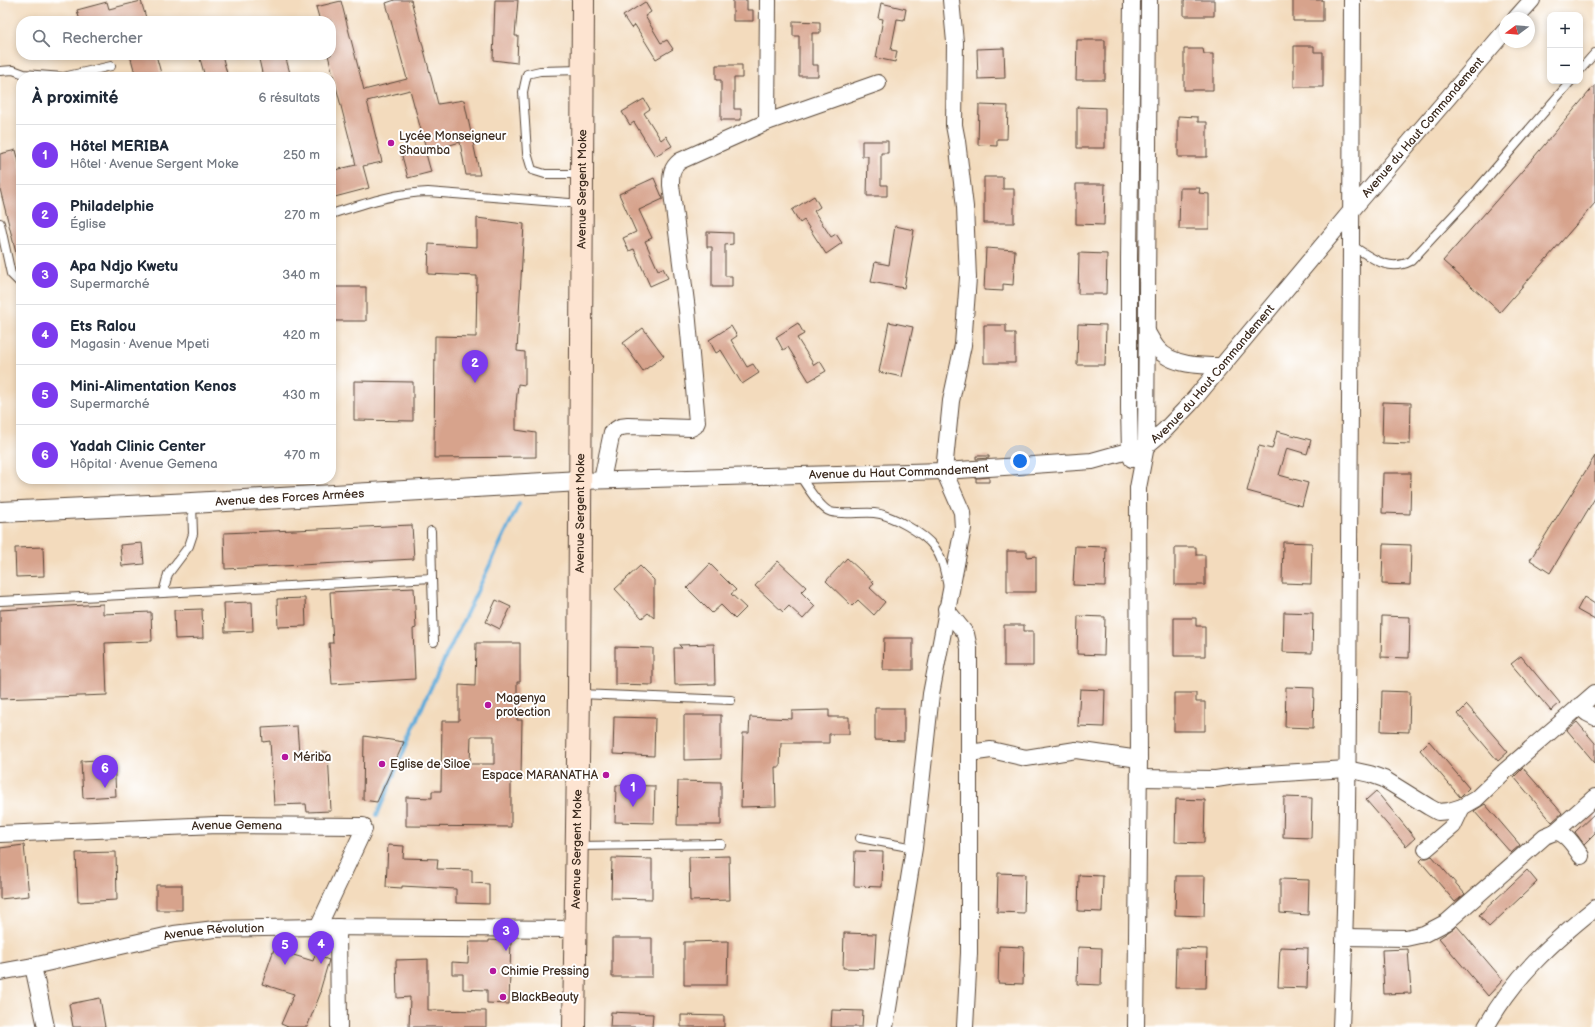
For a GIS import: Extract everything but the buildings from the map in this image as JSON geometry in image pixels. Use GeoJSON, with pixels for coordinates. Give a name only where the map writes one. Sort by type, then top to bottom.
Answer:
{"type":"FeatureCollection","features":[{"type":"Feature","properties":{"kind":"main road","name":"Avenue Sergent Moke"},"geometry":{"type":"LineString","coordinates":[[574,1027],[579,694],[583,0]]}},
{"type":"Feature","properties":{"kind":"street"},"geometry":{"type":"LineString","coordinates":[[767,122],[768,0]]}},
{"type":"Feature","properties":{"kind":"street"},"geometry":{"type":"LineString","coordinates":[[885,1027],[914,848],[931,694],[949,592],[963,528],[962,512],[944,471],[951,401],[963,345],[968,278],[964,200],[954,125],[955,42],[951,0]]}},
{"type":"Feature","properties":{"kind":"street"},"geometry":{"type":"LineString","coordinates":[[1132,0],[1129,258],[1130,451],[1138,488]]}},
{"type":"Feature","properties":{"kind":"street"},"geometry":{"type":"LineString","coordinates":[[1136,1027],[1139,778],[1138,488],[1146,446],[1149,0]]}},
{"type":"Feature","properties":{"kind":"street"},"geometry":{"type":"LineString","coordinates":[[1341,1027],[1345,937],[1347,769],[1352,210],[1352,0]]}},
{"type":"Feature","properties":{"kind":"street"},"geometry":{"type":"LineString","coordinates":[[1521,12],[1532,0]]}},
{"type":"Feature","properties":{"kind":"street","name":"Avenue du Haut Commandement"},"geometry":{"type":"LineString","coordinates":[[580,481],[944,471],[1092,461],[1146,446],[1164,431],[1190,404],[1352,210],[1499,38]]}},
{"type":"Feature","properties":{"kind":"street"},"geometry":{"type":"LineString","coordinates":[[602,480],[612,432],[620,427],[690,428],[695,426],[697,422],[686,310],[671,186],[670,174],[674,166],[680,161],[767,122],[878,83]]}},
{"type":"Feature","properties":{"kind":"street"},"geometry":{"type":"LineString","coordinates":[[1147,332],[1157,349],[1178,362],[1196,366],[1222,366]]}},
{"type":"Feature","properties":{"kind":"street","name":"Avenue des Forces Armées"},"geometry":{"type":"LineString","coordinates":[[0,512],[192,503],[580,481]]}},
{"type":"Feature","properties":{"kind":"street"},"geometry":{"type":"LineString","coordinates":[[946,609],[966,634],[968,641],[969,953],[965,1027]]}},
{"type":"Feature","properties":{"kind":"street"},"geometry":{"type":"LineString","coordinates":[[1139,778],[1216,780],[1235,776],[1347,769],[1384,779],[1438,812],[1449,811],[1462,807],[1476,798],[1595,693]]}},
{"type":"Feature","properties":{"kind":"street"},"geometry":{"type":"LineString","coordinates":[[1579,706],[1587,713],[1595,717]]}},
{"type":"Feature","properties":{"kind":"street"},"geometry":{"type":"LineString","coordinates":[[969,753],[991,750],[1026,758],[1076,750],[1139,759]]}},
{"type":"Feature","properties":{"kind":"street"},"geometry":{"type":"LineString","coordinates":[[1345,937],[1406,938],[1424,934],[1447,922],[1545,836],[1555,832],[1595,797]]}},
{"type":"Feature","properties":{"kind":"street"},"geometry":{"type":"LineString","coordinates":[[1426,849],[1453,826],[1462,807]]}},
{"type":"Feature","properties":{"kind":"street","name":"Avenue Gemena"},"geometry":{"type":"LineString","coordinates":[[0,834],[217,825],[363,826],[364,829],[318,926]]}},
{"type":"Feature","properties":{"kind":"street"},"geometry":{"type":"LineString","coordinates":[[1555,832],[1563,834],[1572,843],[1581,856]]}},
{"type":"Feature","properties":{"kind":"street"},"geometry":{"type":"LineString","coordinates":[[1486,1027],[1518,979],[1558,938],[1595,908]]}},
{"type":"Feature","properties":{"kind":"street","name":"Avenue Révolution"},"geometry":{"type":"LineString","coordinates":[[0,972],[196,930],[318,926],[575,929]]}},
{"type":"Feature","properties":{"kind":"street"},"geometry":{"type":"LineString","coordinates":[[338,927],[338,1027]]}},
{"type":"Feature","properties":{"kind":"street"},"geometry":{"type":"LineString","coordinates":[[33,966],[46,1027]]}},
{"type":"Feature","properties":{"kind":"lane"},"geometry":{"type":"LineString","coordinates":[[1583,67],[1595,53]]}},
{"type":"Feature","properties":{"kind":"lane"},"geometry":{"type":"LineString","coordinates":[[85,72],[111,66]]}},
{"type":"Feature","properties":{"kind":"lane"},"geometry":{"type":"LineString","coordinates":[[0,71],[13,70],[18,72]]}},
{"type":"Feature","properties":{"kind":"lane"},"geometry":{"type":"LineString","coordinates":[[583,70],[540,71],[527,74],[523,92],[527,153],[532,170],[545,174],[583,174]]}},
{"type":"Feature","properties":{"kind":"lane"},"geometry":{"type":"LineString","coordinates":[[1351,245],[1386,265],[1403,265],[1411,261],[1475,192],[1568,84]]}},
{"type":"Feature","properties":{"kind":"lane"},"geometry":{"type":"LineString","coordinates":[[336,212],[391,196],[410,192],[428,192],[583,204]]}},
{"type":"Feature","properties":{"kind":"lane"},"geometry":{"type":"LineString","coordinates":[[0,223],[12,274],[16,279]]}},
{"type":"Feature","properties":{"kind":"lane"},"geometry":{"type":"LineString","coordinates":[[800,476],[824,508],[832,512],[882,514],[891,517],[928,540],[940,557],[949,592]]}},
{"type":"Feature","properties":{"kind":"lane"},"geometry":{"type":"LineString","coordinates":[[163,593],[168,574],[189,546],[193,534],[192,503]]}},
{"type":"Feature","properties":{"kind":"lane"},"geometry":{"type":"LineString","coordinates":[[431,530],[434,642]]}},
{"type":"Feature","properties":{"kind":"lane"},"geometry":{"type":"LineString","coordinates":[[0,601],[432,578]]}},
{"type":"Feature","properties":{"kind":"lane"},"geometry":{"type":"LineString","coordinates":[[579,694],[731,700]]}},
{"type":"Feature","properties":{"kind":"lane"},"geometry":{"type":"LineString","coordinates":[[860,838],[914,848]]}},
{"type":"Feature","properties":{"kind":"lane"},"geometry":{"type":"LineString","coordinates":[[576,846],[721,844]]}},
{"type":"Feature","properties":{"kind":"waterway"},"geometry":{"type":"LineString","coordinates":[[377,815],[426,698],[519,504]]}},
{"type":"Feature","properties":{"kind":"place","name":"Lycée Monseigneur Shaumba"},"geometry":{"type":"Point","coordinates":[391,143]}},
{"type":"Feature","properties":{"kind":"place","name":"Philadelphie"},"geometry":{"type":"Point","coordinates":[475,383]}},
{"type":"Feature","properties":{"kind":"place","name":"Magenya protection"},"geometry":{"type":"Point","coordinates":[488,705]}},
{"type":"Feature","properties":{"kind":"place","name":"Mériba"},"geometry":{"type":"Point","coordinates":[285,757]}},
{"type":"Feature","properties":{"kind":"place","name":"Eglise de Siloe"},"geometry":{"type":"Point","coordinates":[382,764]}},
{"type":"Feature","properties":{"kind":"place","name":"Espace MARANATHA"},"geometry":{"type":"Point","coordinates":[606,775]}},
{"type":"Feature","properties":{"kind":"place","name":"Yadah Clinic Center"},"geometry":{"type":"Point","coordinates":[105,788]}},
{"type":"Feature","properties":{"kind":"place","name":"Hôtel MERIBA"},"geometry":{"type":"Point","coordinates":[633,807]}},
{"type":"Feature","properties":{"kind":"place","name":"Apa Ndjo Kwetu"},"geometry":{"type":"Point","coordinates":[506,951]}},
{"type":"Feature","properties":{"kind":"place","name":"Ets Ralou"},"geometry":{"type":"Point","coordinates":[321,964]}},
{"type":"Feature","properties":{"kind":"place","name":"Mini-Alimentation Kenos"},"geometry":{"type":"Point","coordinates":[285,965]}},
{"type":"Feature","properties":{"kind":"place","name":"Chimie Pressing"},"geometry":{"type":"Point","coordinates":[493,971]}},
{"type":"Feature","properties":{"kind":"place","name":"BlackBeauty"},"geometry":{"type":"Point","coordinates":[503,997]}}]}
